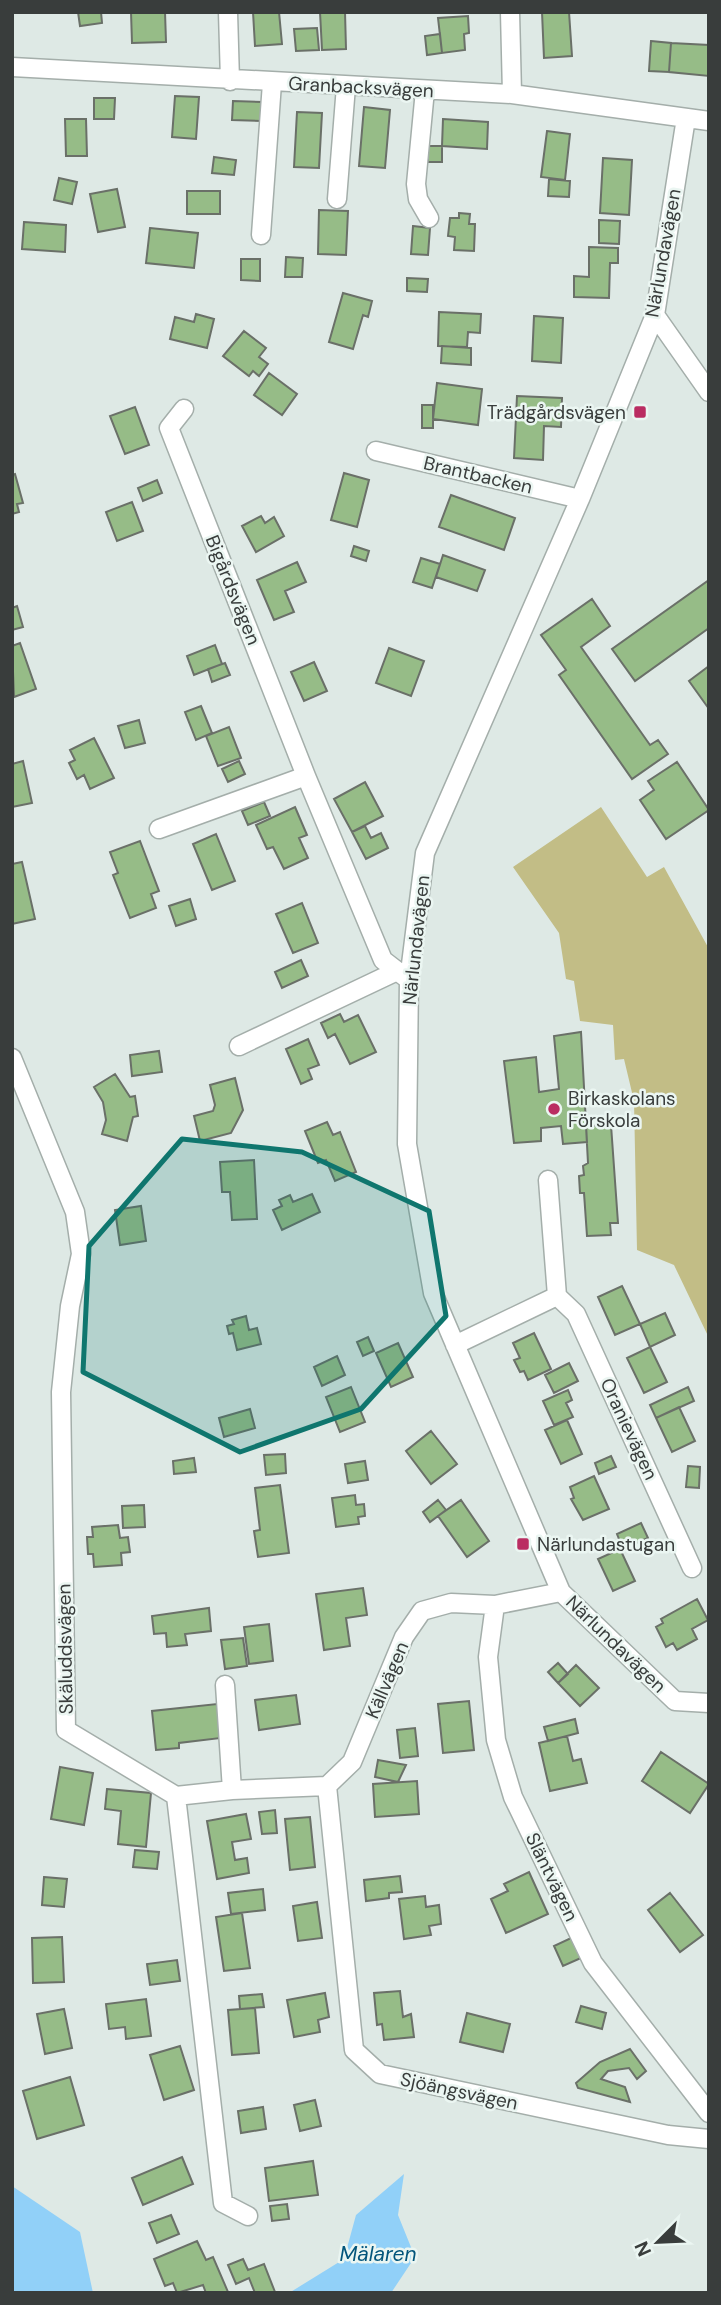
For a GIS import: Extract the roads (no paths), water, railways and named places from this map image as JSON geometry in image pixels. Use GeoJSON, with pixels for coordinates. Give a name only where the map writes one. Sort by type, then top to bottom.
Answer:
{"type":"FeatureCollection","features":[{"type":"Feature","properties":{"kind":"street"},"geometry":{"type":"LineString","coordinates":[[228,12],[230,81]]}},
{"type":"Feature","properties":{"kind":"street"},"geometry":{"type":"LineString","coordinates":[[510,12],[512,94]]}},
{"type":"Feature","properties":{"kind":"street","name":"Granbacksvägen"},"geometry":{"type":"LineString","coordinates":[[12,67],[230,81],[512,94],[709,121]]}},
{"type":"Feature","properties":{"kind":"street"},"geometry":{"type":"LineString","coordinates":[[261,235],[272,83]]}},
{"type":"Feature","properties":{"kind":"street"},"geometry":{"type":"LineString","coordinates":[[337,199],[346,86]]}},
{"type":"Feature","properties":{"kind":"street"},"geometry":{"type":"LineString","coordinates":[[425,90],[416,184],[418,199],[429,218]]}},
{"type":"Feature","properties":{"kind":"street","name":"Närlundavägen"},"geometry":{"type":"LineString","coordinates":[[686,118],[655,315],[580,499],[425,853],[403,975],[407,1144],[433,1293],[562,1591],[675,1701],[709,1703]]}},
{"type":"Feature","properties":{"kind":"street"},"geometry":{"type":"LineString","coordinates":[[655,315],[709,391]]}},
{"type":"Feature","properties":{"kind":"street","name":"Bigårdsvägen"},"geometry":{"type":"LineString","coordinates":[[184,409],[169,428],[306,776],[383,960],[403,975]]}},
{"type":"Feature","properties":{"kind":"street","name":"Brantbacken"},"geometry":{"type":"LineString","coordinates":[[376,451],[580,499]]}},
{"type":"Feature","properties":{"kind":"street"},"geometry":{"type":"LineString","coordinates":[[159,829],[306,776]]}},
{"type":"Feature","properties":{"kind":"street"},"geometry":{"type":"LineString","coordinates":[[239,1046],[403,975]]}},
{"type":"Feature","properties":{"kind":"street","name":"Skäluddsvägen"},"geometry":{"type":"LineString","coordinates":[[12,1058],[75,1212],[80,1254],[70,1306],[61,1392],[66,1730],[176,1796]]}},
{"type":"Feature","properties":{"kind":"street"},"geometry":{"type":"LineString","coordinates":[[455,1345],[557,1296],[548,1180]]}},
{"type":"Feature","properties":{"kind":"street","name":"Oranievägen"},"geometry":{"type":"LineString","coordinates":[[557,1296],[576,1314],[692,1568]]}},
{"type":"Feature","properties":{"kind":"street","name":"Källvägen"},"geometry":{"type":"LineString","coordinates":[[327,1786],[352,1762],[404,1637],[422,1611],[452,1603],[495,1605],[562,1591]]}},
{"type":"Feature","properties":{"kind":"street","name":"Släntvägen"},"geometry":{"type":"LineString","coordinates":[[495,1605],[488,1657],[496,1740],[513,1797],[593,1964],[709,2113]]}},
{"type":"Feature","properties":{"kind":"street"},"geometry":{"type":"LineString","coordinates":[[225,1685],[232,1790]]}},
{"type":"Feature","properties":{"kind":"street"},"geometry":{"type":"LineString","coordinates":[[248,2216],[223,2203],[176,1796],[232,1790],[327,1786]]}},
{"type":"Feature","properties":{"kind":"street","name":"Sjöängsvägen"},"geometry":{"type":"LineString","coordinates":[[327,1786],[354,2050],[371,2066],[380,2074],[442,2088],[668,2135],[709,2139]]}},
{"type":"Feature","properties":{"kind":"water","name":"Mälaren"},"geometry":{"type":"Polygon","coordinates":[[[404,2174],[398,2215],[415,2257],[391,2293],[289,2293],[344,2259],[356,2215],[404,2174]]]}},
{"type":"Feature","properties":{"kind":"water"},"geometry":{"type":"Polygon","coordinates":[[[12,2186],[80,2232],[93,2293],[12,2293],[12,2186]]]}},
{"type":"Feature","properties":{"kind":"place","name":"Trädgårdsvägen"},"geometry":{"type":"Point","coordinates":[640,412]}},
{"type":"Feature","properties":{"kind":"place","name":"Birkaskolans Förskola"},"geometry":{"type":"Point","coordinates":[554,1109]}},
{"type":"Feature","properties":{"kind":"place","name":"Närlundastugan"},"geometry":{"type":"Point","coordinates":[523,1544]}}]}
